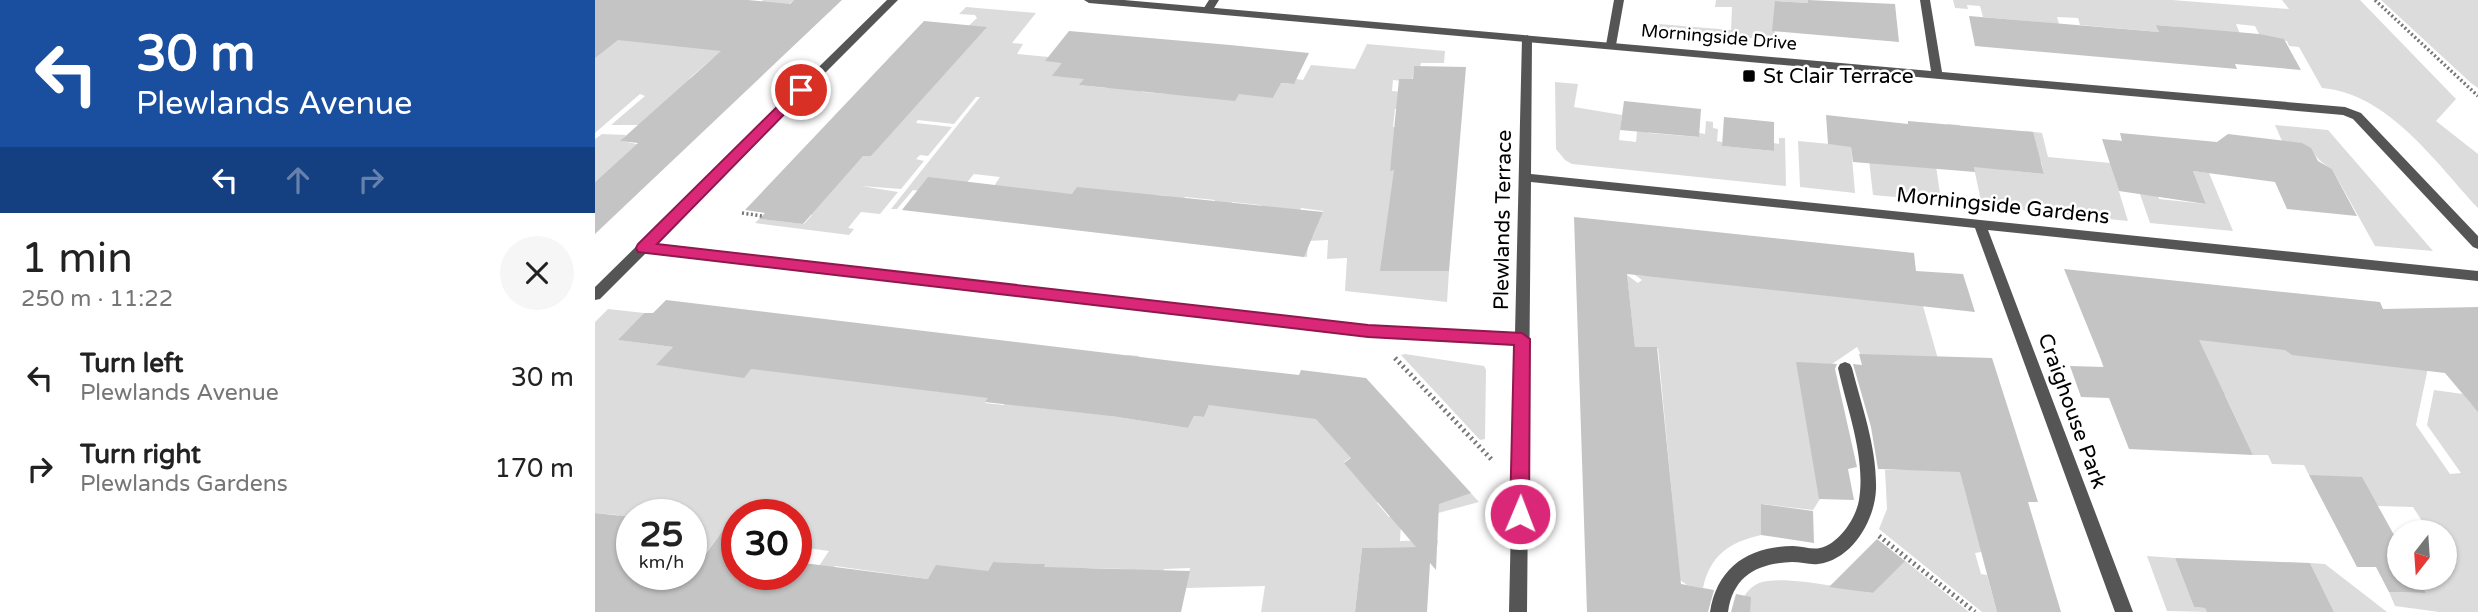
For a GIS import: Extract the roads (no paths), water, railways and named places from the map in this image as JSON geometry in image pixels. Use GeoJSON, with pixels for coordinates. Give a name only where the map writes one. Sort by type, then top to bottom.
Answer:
{"type":"FeatureCollection","features":[{"type":"Feature","properties":{"kind":"street"},"geometry":{"type":"LineString","coordinates":[[598,289],[644,248],[893,0]]}},
{"type":"Feature","properties":{"kind":"street","name":"Morningside Drive"},"geometry":{"type":"LineString","coordinates":[[1089,0],[2345,111],[2357,116],[2478,244]]}},
{"type":"Feature","properties":{"kind":"street"},"geometry":{"type":"LineString","coordinates":[[1207,11],[1214,0]]}},
{"type":"Feature","properties":{"kind":"street"},"geometry":{"type":"LineString","coordinates":[[1611,45],[1619,0]]}},
{"type":"Feature","properties":{"kind":"street"},"geometry":{"type":"LineString","coordinates":[[1926,0],[1937,74]]}},
{"type":"Feature","properties":{"kind":"street","name":"Plewlands Terrace"},"geometry":{"type":"LineString","coordinates":[[1518,612],[1527,38]]}},
{"type":"Feature","properties":{"kind":"street","name":"Morningside Gardens"},"geometry":{"type":"LineString","coordinates":[[1524,177],[2478,276]]}},
{"type":"Feature","properties":{"kind":"street","name":"Craighouse Park"},"geometry":{"type":"LineString","coordinates":[[1980,225],[2124,612]]}},
{"type":"Feature","properties":{"kind":"street"},"geometry":{"type":"LineString","coordinates":[[644,248],[1368,331],[1522,339]]}},
{"type":"Feature","properties":{"kind":"street"},"geometry":{"type":"LineString","coordinates":[[1719,612],[1719,594],[1732,576],[1742,568],[1766,557],[1792,554],[1820,557],[1837,548],[1860,520],[1867,502],[1868,478],[1845,368]]}},
{"type":"Feature","properties":{"kind":"place","name":"St Clair Terrace"},"geometry":{"type":"Point","coordinates":[1749,76]}}]}
